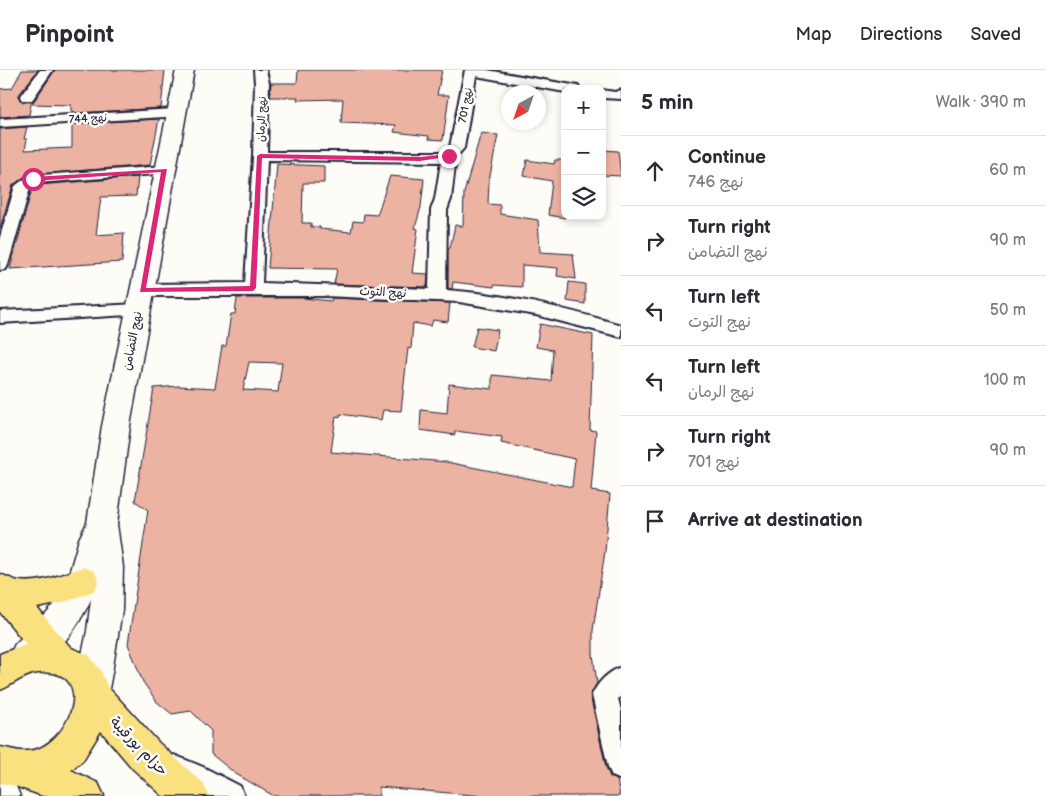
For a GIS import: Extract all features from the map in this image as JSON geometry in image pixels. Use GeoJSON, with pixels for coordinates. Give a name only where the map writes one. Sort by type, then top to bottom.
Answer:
{"type":"FeatureCollection","features":[{"type":"Feature","properties":{"kind":"highway"},"geometry":{"type":"LineString","coordinates":[[2,590],[28,596],[44,594],[82,581]]}},
{"type":"Feature","properties":{"kind":"highway"},"geometry":{"type":"LineString","coordinates":[[2,590],[31,658]]}},
{"type":"Feature","properties":{"kind":"highway","name":"حزام بورقيبة"},"geometry":{"type":"LineString","coordinates":[[31,658],[70,662],[82,673],[92,694],[148,758],[190,796]]}},
{"type":"Feature","properties":{"kind":"highway"},"geometry":{"type":"LineString","coordinates":[[5,781],[67,782],[78,740],[86,727],[92,707],[92,694]]}},
{"type":"Feature","properties":{"kind":"street"},"geometry":{"type":"LineString","coordinates":[[26,97],[47,70]]}},
{"type":"Feature","properties":{"kind":"street","name":"نهج التضامن"},"geometry":{"type":"LineString","coordinates":[[31,658],[71,608],[82,581],[94,539],[102,524],[116,426],[185,70]]}},
{"type":"Feature","properties":{"kind":"street","name":"نهج الرمان"},"geometry":{"type":"LineString","coordinates":[[253,288],[260,156],[262,83],[260,70]]}},
{"type":"Feature","properties":{"kind":"street"},"geometry":{"type":"LineString","coordinates":[[471,70],[561,87]]}},
{"type":"Feature","properties":{"kind":"street","name":"نهج 701"},"geometry":{"type":"LineString","coordinates":[[437,295],[439,210],[443,199],[449,156],[457,148],[471,70]]}},
{"type":"Feature","properties":{"kind":"street"},"geometry":{"type":"LineString","coordinates":[[606,95],[616,96],[621,94]]}},
{"type":"Feature","properties":{"kind":"street","name":"نهج 744"},"geometry":{"type":"LineString","coordinates":[[0,123],[176,113]]}},
{"type":"Feature","properties":{"kind":"street"},"geometry":{"type":"LineString","coordinates":[[260,156],[420,159],[449,156]]}},
{"type":"Feature","properties":{"kind":"street"},"geometry":{"type":"LineString","coordinates":[[0,265],[23,186],[33,179],[165,170]]}},
{"type":"Feature","properties":{"kind":"street","name":"نهج التوت"},"geometry":{"type":"LineString","coordinates":[[0,317],[253,288],[334,290],[484,299],[539,310],[621,331]]}},
{"type":"Feature","properties":{"kind":"street","name":"نهج التضامن"},"geometry":{"type":"LineString","coordinates":[[92,694],[103,638],[107,599],[108,547],[102,524]]}},
{"type":"Feature","properties":{"kind":"street"},"geometry":{"type":"LineString","coordinates":[[621,679],[605,695],[621,767]]}},
{"type":"Feature","properties":{"kind":"street"},"geometry":{"type":"LineString","coordinates":[[148,758],[194,776],[230,796]]}},
{"type":"Feature","properties":{"kind":"building"},"geometry":{"type":"Polygon","coordinates":[[[22,70],[38,70],[18,96],[22,102],[34,101],[55,70],[165,70],[161,108],[75,113],[71,112],[71,105],[31,104],[29,115],[0,117],[0,89],[12,88],[22,70]]]}},
{"type":"Feature","properties":{"kind":"building"},"geometry":{"type":"Polygon","coordinates":[[[298,70],[442,70],[437,95],[449,95],[443,140],[428,139],[429,136],[394,132],[396,125],[341,123],[343,99],[297,100],[298,97],[270,97],[271,83],[297,83],[298,70]]]}},
{"type":"Feature","properties":{"kind":"building"},"geometry":{"type":"Polygon","coordinates":[[[159,119],[150,165],[27,175],[13,185],[0,228],[0,129],[27,127],[24,139],[27,139],[25,150],[72,148],[72,124],[159,119]]]}},
{"type":"Feature","properties":{"kind":"building"},"geometry":{"type":"Polygon","coordinates":[[[481,133],[498,135],[489,181],[488,204],[500,205],[500,214],[538,220],[540,252],[573,254],[576,279],[557,276],[558,268],[522,265],[522,287],[494,285],[494,287],[453,282],[452,289],[448,288],[448,248],[450,248],[455,225],[463,226],[464,193],[481,133]]]}},
{"type":"Feature","properties":{"kind":"building"},"geometry":{"type":"Polygon","coordinates":[[[606,150],[618,151],[621,176],[606,175],[606,150]]]}},
{"type":"Feature","properties":{"kind":"building"},"geometry":{"type":"Polygon","coordinates":[[[527,160],[554,164],[555,160],[561,160],[561,217],[548,215],[552,181],[524,176],[527,160]]]}},
{"type":"Feature","properties":{"kind":"building"},"geometry":{"type":"Polygon","coordinates":[[[277,164],[324,166],[324,183],[303,183],[302,223],[311,223],[311,227],[320,227],[320,229],[351,232],[353,221],[363,222],[364,214],[377,215],[390,176],[424,179],[421,207],[415,228],[418,229],[412,273],[428,274],[427,287],[334,284],[337,269],[268,268],[277,164]]]}},
{"type":"Feature","properties":{"kind":"building"},"geometry":{"type":"Polygon","coordinates":[[[138,177],[136,196],[101,197],[96,235],[124,233],[122,262],[10,269],[32,189],[38,185],[138,177]]]}},
{"type":"Feature","properties":{"kind":"building"},"geometry":{"type":"Polygon","coordinates":[[[569,282],[585,284],[585,304],[567,301],[569,282]]]}},
{"type":"Feature","properties":{"kind":"building"},"geometry":{"type":"Polygon","coordinates":[[[237,298],[303,298],[331,301],[332,298],[450,303],[448,322],[433,320],[431,326],[413,323],[411,349],[408,348],[401,411],[383,410],[381,420],[340,414],[340,417],[336,416],[331,452],[446,462],[572,487],[575,459],[501,443],[502,437],[455,431],[455,435],[420,430],[421,410],[447,413],[449,384],[492,389],[492,375],[551,381],[553,350],[536,347],[540,324],[593,335],[590,430],[596,431],[591,491],[610,494],[605,551],[593,630],[593,654],[597,683],[590,695],[606,767],[610,777],[617,780],[620,796],[485,796],[379,787],[379,796],[274,796],[236,774],[211,754],[211,731],[191,711],[172,714],[157,702],[143,682],[128,644],[148,510],[135,501],[154,388],[179,386],[215,388],[222,346],[226,346],[231,314],[235,314],[237,298]],[[249,362],[243,390],[278,392],[282,363],[249,362]]]}},
{"type":"Feature","properties":{"kind":"building"},"geometry":{"type":"Polygon","coordinates":[[[477,327],[498,330],[494,351],[472,347],[477,327]]]}},
{"type":"Feature","properties":{"kind":"route"},"geometry":{"type":"LineString","coordinates":[[33,179],[165,170],[142,290],[253,288],[260,156],[420,159],[449,156]]}}]}
